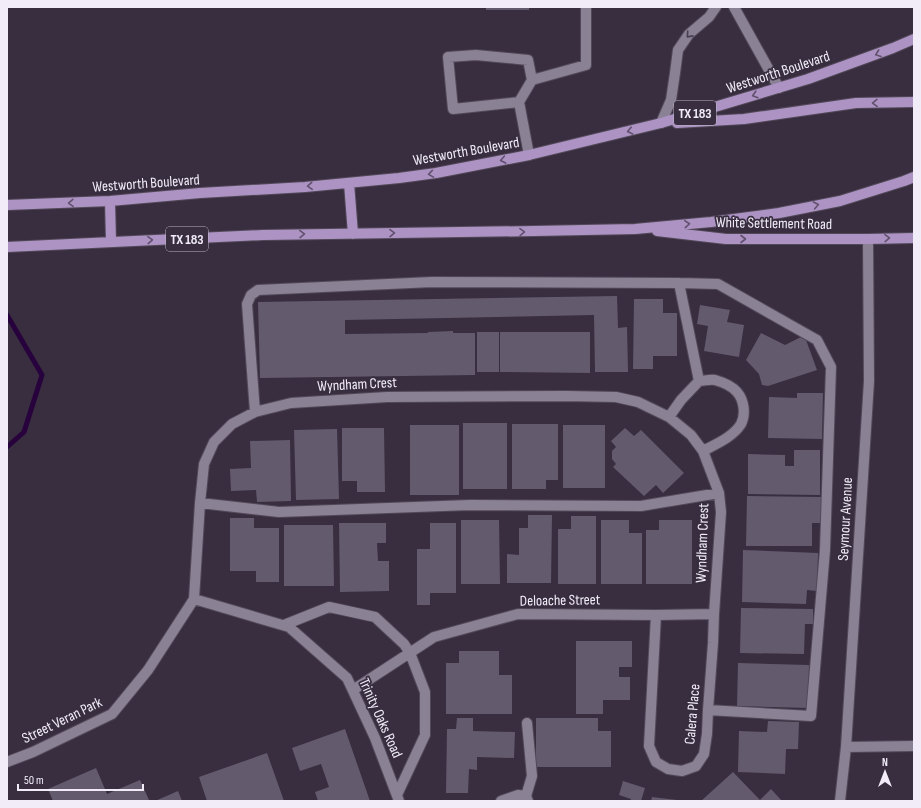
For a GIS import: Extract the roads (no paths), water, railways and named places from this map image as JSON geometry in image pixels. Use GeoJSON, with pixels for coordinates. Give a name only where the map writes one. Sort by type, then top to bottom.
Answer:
{"type":"FeatureCollection","features":[{"type":"Feature","properties":{"kind":"main road","name":"Westworth Boulevard"},"geometry":{"type":"LineString","coordinates":[[7,205],[110,201],[349,183],[436,173],[529,155],[661,123],[779,88],[893,48],[914,39]]}},
{"type":"Feature","properties":{"kind":"main road"},"geometry":{"type":"LineString","coordinates":[[661,123],[744,119],[856,103],[914,102]]}},
{"type":"Feature","properties":{"kind":"main road","name":"TX 183"},"geometry":{"type":"LineString","coordinates":[[9,247],[263,235],[534,232],[635,229],[711,222],[778,213],[840,201],[914,177]]}},
{"type":"Feature","properties":{"kind":"main road"},"geometry":{"type":"LineString","coordinates":[[349,183],[353,234]]}},
{"type":"Feature","properties":{"kind":"main road"},"geometry":{"type":"LineString","coordinates":[[110,201],[112,242]]}},
{"type":"Feature","properties":{"kind":"main road","name":"White Settlement Road"},"geometry":{"type":"LineString","coordinates":[[635,229],[726,239],[914,238]]}},
{"type":"Feature","properties":{"kind":"street"},"geometry":{"type":"LineString","coordinates":[[532,80],[586,65],[586,7]]}},
{"type":"Feature","properties":{"kind":"street"},"geometry":{"type":"LineString","coordinates":[[661,123],[670,100],[678,50],[689,34],[709,17],[716,7]]}},
{"type":"Feature","properties":{"kind":"street"},"geometry":{"type":"LineString","coordinates":[[734,7],[779,88]]}},
{"type":"Feature","properties":{"kind":"street"},"geometry":{"type":"LineString","coordinates":[[519,102],[453,109],[448,57],[476,54],[528,60],[532,80],[519,102],[529,155]]}},
{"type":"Feature","properties":{"kind":"street","name":"Seymour Avenue"},"geometry":{"type":"LineString","coordinates":[[840,801],[846,747],[868,381],[868,239]]}},
{"type":"Feature","properties":{"kind":"street"},"geometry":{"type":"LineString","coordinates":[[255,412],[247,304],[251,295],[258,290],[432,282],[718,284],[817,340],[832,367],[825,550],[811,716],[708,710]]}},
{"type":"Feature","properties":{"kind":"street"},"geometry":{"type":"LineString","coordinates":[[679,283],[699,381]]}},
{"type":"Feature","properties":{"kind":"street"},"geometry":{"type":"LineString","coordinates":[[669,417],[681,400],[699,381],[714,380],[726,384],[737,392],[743,403],[744,413],[741,423],[732,433],[720,442],[703,451]]}},
{"type":"Feature","properties":{"kind":"street","name":"Wyndham Crest"},"geometry":{"type":"LineString","coordinates":[[194,599],[204,464],[214,442],[232,424],[255,412],[291,403],[386,397],[616,397],[638,402],[669,417],[691,435],[703,451],[719,493],[721,512],[714,614]]}},
{"type":"Feature","properties":{"kind":"street"},"geometry":{"type":"LineString","coordinates":[[200,503],[279,512],[470,505],[641,506],[719,493]]}},
{"type":"Feature","properties":{"kind":"street","name":"Trinity Oaks Road"},"geometry":{"type":"LineString","coordinates":[[194,599],[289,627],[347,678],[375,738],[398,798]]}},
{"type":"Feature","properties":{"kind":"street","name":"Street Veran Park"},"geometry":{"type":"LineString","coordinates":[[7,762],[33,752],[112,714],[148,670],[194,599]]}},
{"type":"Feature","properties":{"kind":"street"},"geometry":{"type":"LineString","coordinates":[[284,626],[329,607],[375,618],[404,644],[410,653],[424,692],[424,735],[398,798]]}},
{"type":"Feature","properties":{"kind":"street","name":"Deloache Street"},"geometry":{"type":"LineString","coordinates":[[353,690],[434,637],[518,614],[714,614]]}},
{"type":"Feature","properties":{"kind":"street","name":"Calera Place"},"geometry":{"type":"LineString","coordinates":[[656,615],[649,746],[656,762],[668,769],[682,771],[696,766],[704,754],[714,614]]}},
{"type":"Feature","properties":{"kind":"street"},"geometry":{"type":"LineString","coordinates":[[502,801],[518,795],[527,798],[532,776],[527,723]]}},
{"type":"Feature","properties":{"kind":"street"},"geometry":{"type":"LineString","coordinates":[[846,747],[914,746]]}},
{"type":"Feature","properties":{"kind":"waterway"},"geometry":{"type":"LineString","coordinates":[[7,315],[42,375],[24,432],[7,447]]}}]}
